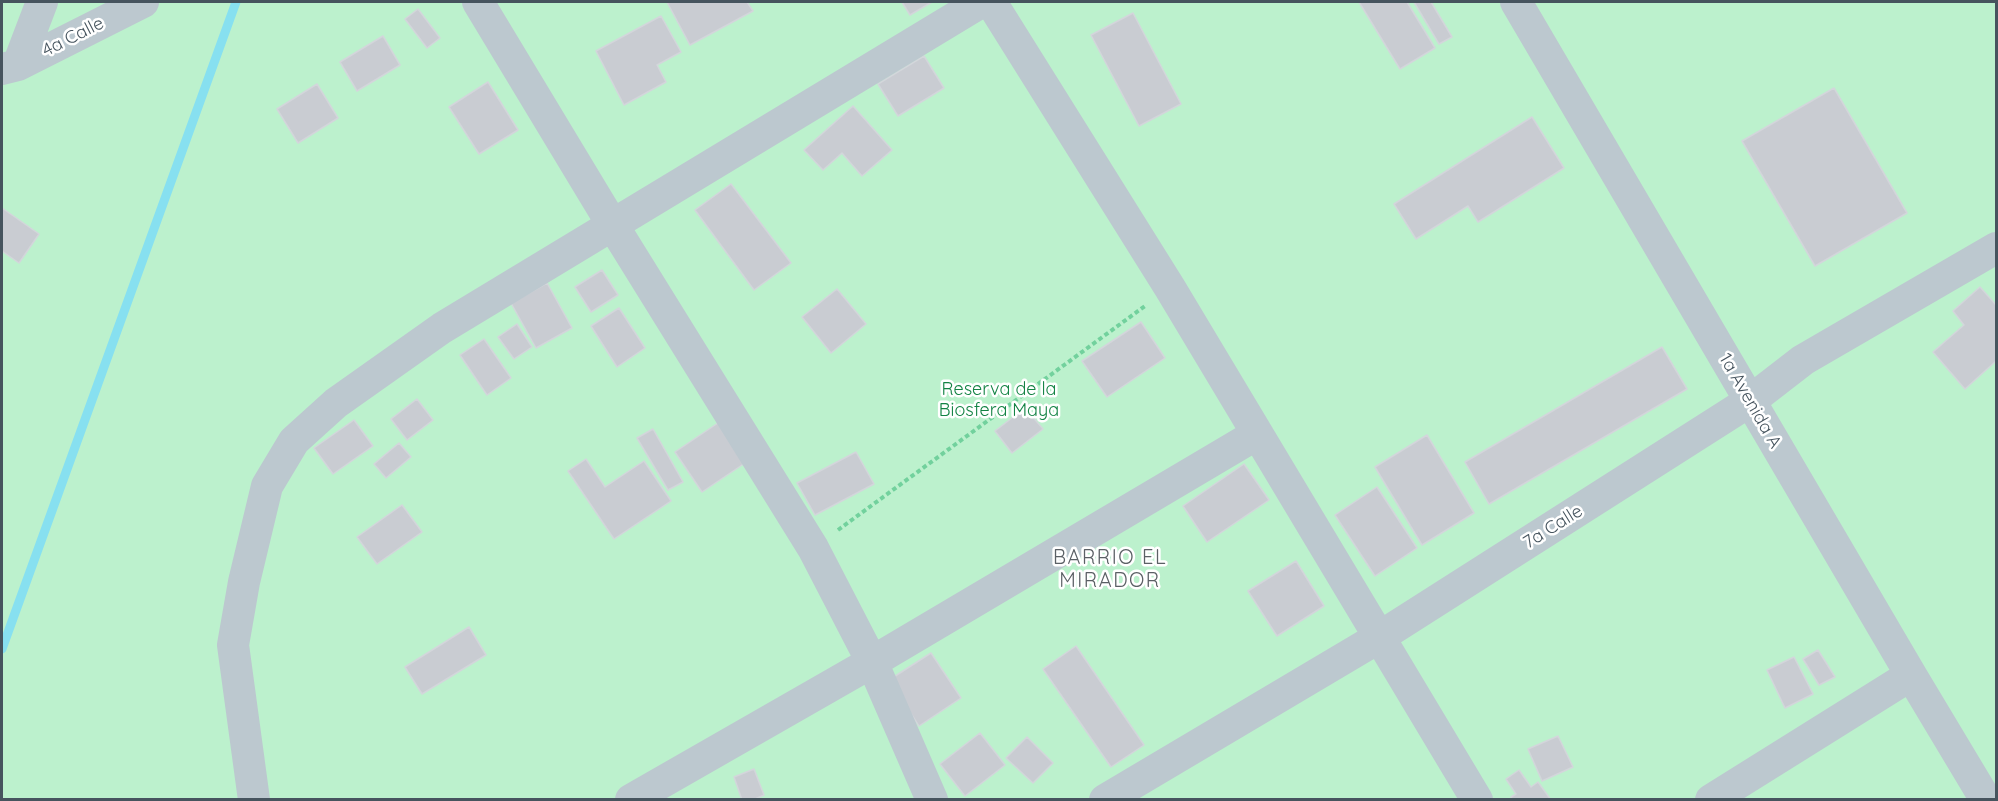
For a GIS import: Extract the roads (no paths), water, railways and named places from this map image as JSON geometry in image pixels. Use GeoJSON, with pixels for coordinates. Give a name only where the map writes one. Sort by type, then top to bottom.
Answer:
{"type":"FeatureCollection","features":[{"type":"Feature","properties":{"kind":"street"},"geometry":{"type":"LineString","coordinates":[[10,67],[42,2]]}},
{"type":"Feature","properties":{"kind":"street","name":"4a Calle"},"geometry":{"type":"LineString","coordinates":[[10,67],[143,2]]}},
{"type":"Feature","properties":{"kind":"street"},"geometry":{"type":"LineString","coordinates":[[478,2],[612,224],[813,548],[872,662],[933,800]]}},
{"type":"Feature","properties":{"kind":"street"},"geometry":{"type":"LineString","coordinates":[[254,800],[233,645],[244,582],[267,486],[294,441],[336,403],[442,328],[981,2]]}},
{"type":"Feature","properties":{"kind":"street"},"geometry":{"type":"LineString","coordinates":[[991,2],[1170,288],[1477,800]]}},
{"type":"Feature","properties":{"kind":"street","name":"1a Avenida A"},"geometry":{"type":"LineString","coordinates":[[1516,2],[1986,800]]}},
{"type":"Feature","properties":{"kind":"street","name":"7a Calle"},"geometry":{"type":"LineString","coordinates":[[1105,800],[1378,638],[1750,401],[1803,360],[1996,248]]}},
{"type":"Feature","properties":{"kind":"street"},"geometry":{"type":"LineString","coordinates":[[631,800],[872,662],[1257,434]]}},
{"type":"Feature","properties":{"kind":"street"},"geometry":{"type":"LineString","coordinates":[[1711,800],[1911,675]]}},
{"type":"Feature","properties":{"kind":"waterway"},"geometry":{"type":"LineString","coordinates":[[2,649],[236,2]]}},
{"type":"Feature","properties":{"kind":"district","name":"BARRIO EL MIRADOR"},"geometry":{"type":"Point","coordinates":[1110,570]}},
{"type":"Feature","properties":{"kind":"park label","name":"Reserva de la Biosfera Maya"},"geometry":{"type":"Point","coordinates":[999,400]}}]}
